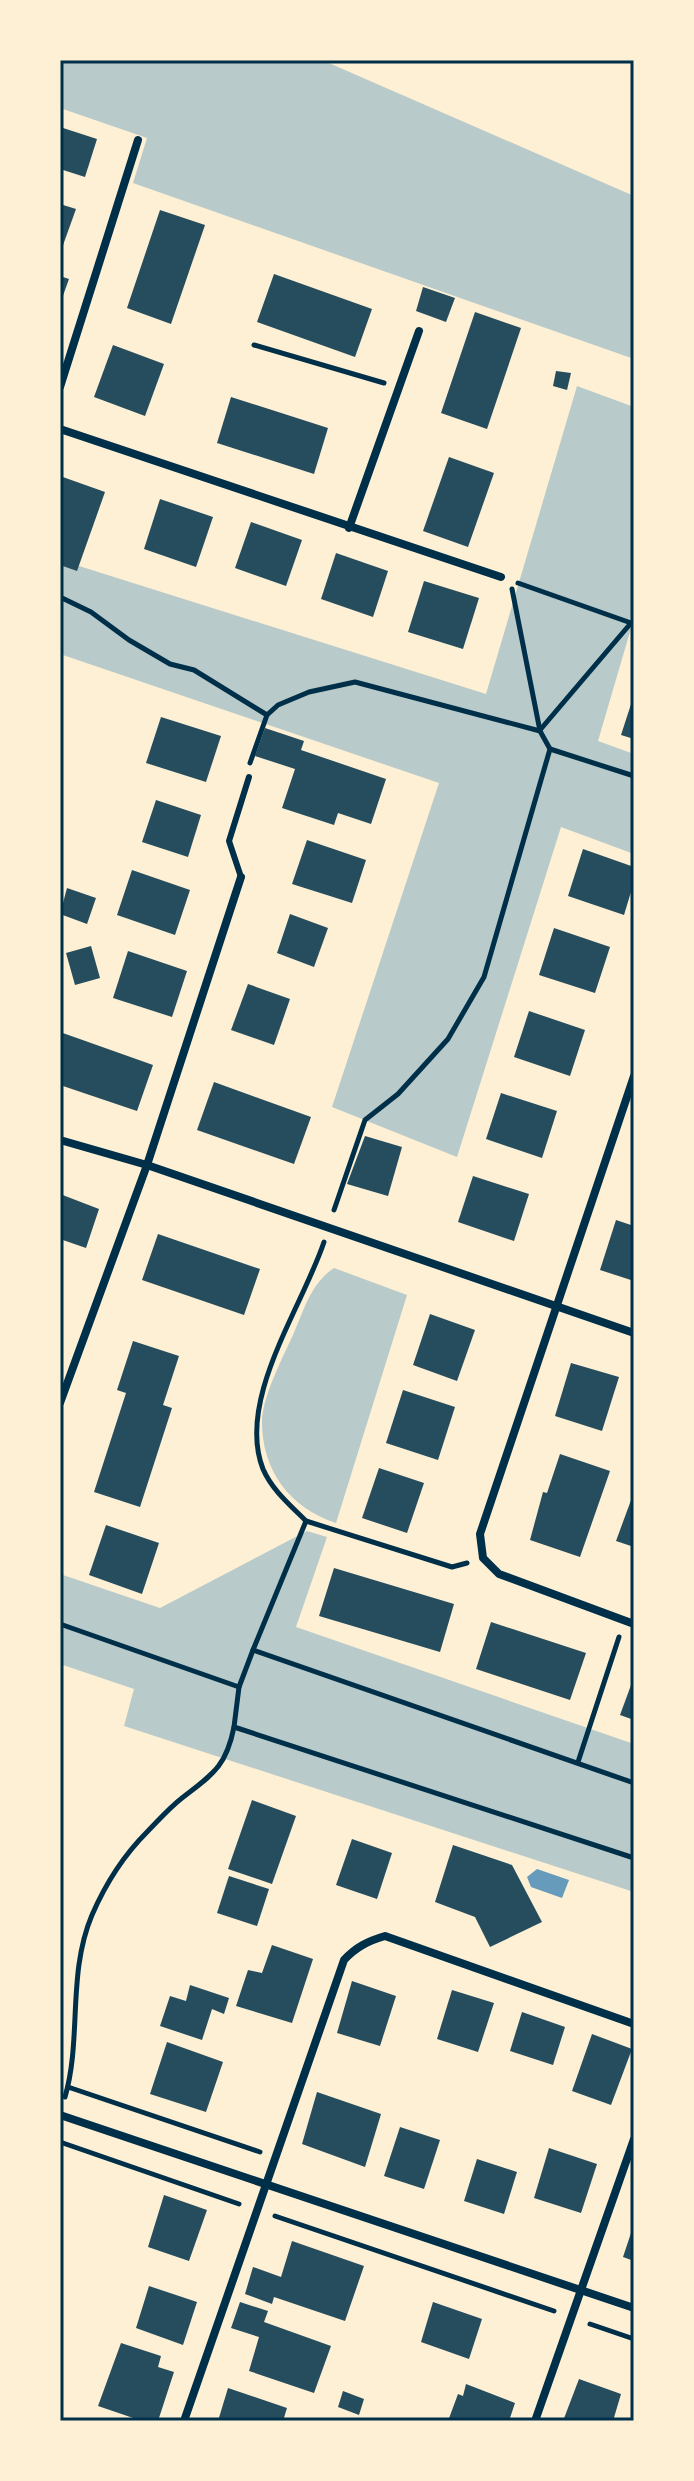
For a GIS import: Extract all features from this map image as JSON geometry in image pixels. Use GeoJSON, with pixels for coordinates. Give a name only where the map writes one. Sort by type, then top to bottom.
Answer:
{"type":"FeatureCollection","features":[{"type":"Feature","properties":{"kind":"street"},"geometry":{"type":"LineString","coordinates":[[60,387],[138,140]]}},
{"type":"Feature","properties":{"kind":"street"},"geometry":{"type":"LineString","coordinates":[[349,528],[419,331]]}},
{"type":"Feature","properties":{"kind":"street"},"geometry":{"type":"LineString","coordinates":[[60,429],[501,577]]}},
{"type":"Feature","properties":{"kind":"street"},"geometry":{"type":"LineString","coordinates":[[60,1403],[147,1165],[241,877]]}},
{"type":"Feature","properties":{"kind":"street"},"geometry":{"type":"LineString","coordinates":[[634,1076],[480,1534],[483,1558],[499,1574],[634,1624]]}},
{"type":"Feature","properties":{"kind":"street"},"geometry":{"type":"LineString","coordinates":[[60,1140],[147,1165],[634,1333]]}},
{"type":"Feature","properties":{"kind":"street"},"geometry":{"type":"LineString","coordinates":[[184,2421],[344,1960],[372,1939],[385,1936],[634,2024]]}},
{"type":"Feature","properties":{"kind":"street"},"geometry":{"type":"LineString","coordinates":[[60,2115],[634,2308]]}},
{"type":"Feature","properties":{"kind":"street"},"geometry":{"type":"LineString","coordinates":[[535,2421],[579,2288],[634,2139]]}},
{"type":"Feature","properties":{"kind":"lane"},"geometry":{"type":"LineString","coordinates":[[241,877],[229,841],[249,777]]}},
{"type":"Feature","properties":{"kind":"path"},"geometry":{"type":"LineString","coordinates":[[254,345],[400,388]]}},
{"type":"Feature","properties":{"kind":"path"},"geometry":{"type":"LineString","coordinates":[[540,731],[632,624],[511,580],[540,731],[550,749],[634,776]]}},
{"type":"Feature","properties":{"kind":"path"},"geometry":{"type":"LineString","coordinates":[[60,597],[91,612],[129,640],[170,664],[194,670],[267,715]]}},
{"type":"Feature","properties":{"kind":"path"},"geometry":{"type":"LineString","coordinates":[[249,777],[247,769],[267,715],[278,705],[309,692],[355,682],[540,731]]}},
{"type":"Feature","properties":{"kind":"path"},"geometry":{"type":"LineString","coordinates":[[483,1558],[452,1567],[306,1521],[276,1491],[264,1470],[255,1420],[272,1366],[313,1275],[365,1120],[398,1094],[448,1039],[484,977],[550,749]]}},
{"type":"Feature","properties":{"kind":"path"},"geometry":{"type":"LineString","coordinates":[[64,2100],[68,2087],[79,1961],[92,1916],[116,1871],[137,1842],[179,1800],[215,1774],[229,1751],[239,1687],[306,1521]]}},
{"type":"Feature","properties":{"kind":"path"},"geometry":{"type":"LineString","coordinates":[[578,1762],[624,1620]]}},
{"type":"Feature","properties":{"kind":"path"},"geometry":{"type":"LineString","coordinates":[[60,1624],[239,1687]]}},
{"type":"Feature","properties":{"kind":"path"},"geometry":{"type":"LineString","coordinates":[[253,1650],[634,1783]]}},
{"type":"Feature","properties":{"kind":"path"},"geometry":{"type":"LineString","coordinates":[[234,1727],[634,1858]]}},
{"type":"Feature","properties":{"kind":"path"},"geometry":{"type":"LineString","coordinates":[[68,2087],[276,2157]]}},
{"type":"Feature","properties":{"kind":"path"},"geometry":{"type":"LineString","coordinates":[[60,2142],[634,2339]]}},
{"type":"Feature","properties":{"kind":"shaded area"},"geometry":{"type":"Polygon","coordinates":[[[60,60],[322,60],[634,196],[634,359],[133,183],[147,138],[60,108],[60,60]]]}},
{"type":"Feature","properties":{"kind":"shaded area"},"geometry":{"type":"Polygon","coordinates":[[[577,386],[634,407],[634,618],[598,741],[634,754],[634,854],[561,827],[457,1157],[332,1107],[439,783],[60,654],[60,560],[486,694],[577,386]]]}},
{"type":"Feature","properties":{"kind":"shaded area"},"geometry":{"type":"Polygon","coordinates":[[[334,1268],[407,1295],[336,1523],[305,1508],[282,1485],[267,1456],[262,1422],[269,1389],[305,1307],[319,1281],[334,1268]]]}},
{"type":"Feature","properties":{"kind":"shaded area"},"geometry":{"type":"Polygon","coordinates":[[[307,1531],[327,1537],[296,1627],[634,1744],[634,1892],[124,1726],[134,1689],[60,1664],[60,1574],[160,1608],[307,1531]]]}},
{"type":"Feature","properties":{"kind":"water"},"geometry":{"type":"Polygon","coordinates":[[[537,1869],[569,1880],[562,1898],[531,1887],[527,1877],[537,1869]]]}},
{"type":"Feature","properties":{"kind":"building"},"geometry":{"type":"Polygon","coordinates":[[[60,127],[97,139],[85,177],[60,169],[60,127]]]}},
{"type":"Feature","properties":{"kind":"building"},"geometry":{"type":"Polygon","coordinates":[[[60,204],[76,209],[62,248],[60,247],[60,204]]]}},
{"type":"Feature","properties":{"kind":"building"},"geometry":{"type":"Polygon","coordinates":[[[160,210],[205,225],[171,324],[127,308],[160,210]]]}},
{"type":"Feature","properties":{"kind":"building"},"geometry":{"type":"Polygon","coordinates":[[[274,274],[372,309],[355,357],[257,322],[274,274]]]}},
{"type":"Feature","properties":{"kind":"building"},"geometry":{"type":"Polygon","coordinates":[[[60,276],[69,279],[60,304],[60,276]]]}},
{"type":"Feature","properties":{"kind":"building"},"geometry":{"type":"Polygon","coordinates":[[[423,287],[455,298],[446,322],[416,311],[423,287]]]}},
{"type":"Feature","properties":{"kind":"building"},"geometry":{"type":"Polygon","coordinates":[[[475,312],[521,328],[487,429],[441,413],[475,312]]]}},
{"type":"Feature","properties":{"kind":"building"},"geometry":{"type":"Polygon","coordinates":[[[113,345],[164,364],[145,416],[94,397],[113,345]]]}},
{"type":"Feature","properties":{"kind":"building"},"geometry":{"type":"Polygon","coordinates":[[[556,371],[571,373],[567,390],[553,386],[556,371]]]}},
{"type":"Feature","properties":{"kind":"building"},"geometry":{"type":"Polygon","coordinates":[[[231,397],[328,428],[314,474],[217,443],[231,397]]]}},
{"type":"Feature","properties":{"kind":"building"},"geometry":{"type":"Polygon","coordinates":[[[449,457],[494,473],[468,547],[423,531],[449,457]]]}},
{"type":"Feature","properties":{"kind":"building"},"geometry":{"type":"Polygon","coordinates":[[[60,476],[105,492],[77,571],[60,565],[60,476]]]}},
{"type":"Feature","properties":{"kind":"building"},"geometry":{"type":"Polygon","coordinates":[[[160,499],[213,517],[196,567],[144,549],[160,499]]]}},
{"type":"Feature","properties":{"kind":"building"},"geometry":{"type":"Polygon","coordinates":[[[251,522],[302,540],[286,586],[235,568],[251,522]]]}},
{"type":"Feature","properties":{"kind":"building"},"geometry":{"type":"Polygon","coordinates":[[[336,553],[388,571],[373,617],[321,599],[336,553]]]}},
{"type":"Feature","properties":{"kind":"building"},"geometry":{"type":"Polygon","coordinates":[[[424,581],[479,598],[463,649],[408,632],[424,581]]]}},
{"type":"Feature","properties":{"kind":"building"},"geometry":{"type":"Polygon","coordinates":[[[634,698],[634,739],[621,735],[634,698]]]}},
{"type":"Feature","properties":{"kind":"building"},"geometry":{"type":"Polygon","coordinates":[[[161,717],[221,736],[206,782],[146,763],[161,717]]]}},
{"type":"Feature","properties":{"kind":"building"},"geometry":{"type":"Polygon","coordinates":[[[265,728],[304,741],[301,750],[386,779],[371,824],[338,813],[334,825],[282,808],[295,769],[255,756],[265,728]]]}},
{"type":"Feature","properties":{"kind":"building"},"geometry":{"type":"Polygon","coordinates":[[[156,800],[201,815],[188,857],[142,842],[156,800]]]}},
{"type":"Feature","properties":{"kind":"building"},"geometry":{"type":"Polygon","coordinates":[[[307,840],[366,860],[352,903],[292,884],[307,840]]]}},
{"type":"Feature","properties":{"kind":"building"},"geometry":{"type":"Polygon","coordinates":[[[583,849],[634,867],[634,882],[624,915],[568,896],[583,849]]]}},
{"type":"Feature","properties":{"kind":"building"},"geometry":{"type":"Polygon","coordinates":[[[132,870],[190,890],[175,935],[117,915],[132,870]]]}},
{"type":"Feature","properties":{"kind":"building"},"geometry":{"type":"Polygon","coordinates":[[[67,888],[96,898],[87,924],[60,914],[67,888]]]}},
{"type":"Feature","properties":{"kind":"building"},"geometry":{"type":"Polygon","coordinates":[[[290,914],[328,928],[314,967],[277,953],[290,914]]]}},
{"type":"Feature","properties":{"kind":"building"},"geometry":{"type":"Polygon","coordinates":[[[554,928],[610,947],[595,993],[539,975],[554,928]]]}},
{"type":"Feature","properties":{"kind":"building"},"geometry":{"type":"Polygon","coordinates":[[[91,946],[100,978],[75,985],[66,953],[91,946]]]}},
{"type":"Feature","properties":{"kind":"building"},"geometry":{"type":"Polygon","coordinates":[[[128,951],[187,971],[172,1017],[113,998],[128,951]]]}},
{"type":"Feature","properties":{"kind":"building"},"geometry":{"type":"Polygon","coordinates":[[[248,984],[290,999],[274,1045],[231,1030],[248,984]]]}},
{"type":"Feature","properties":{"kind":"building"},"geometry":{"type":"Polygon","coordinates":[[[529,1011],[585,1030],[570,1076],[514,1057],[529,1011]]]}},
{"type":"Feature","properties":{"kind":"building"},"geometry":{"type":"Polygon","coordinates":[[[60,1032],[153,1065],[137,1111],[60,1085],[60,1032]]]}},
{"type":"Feature","properties":{"kind":"building"},"geometry":{"type":"Polygon","coordinates":[[[214,1082],[311,1117],[294,1164],[197,1130],[214,1082]]]}},
{"type":"Feature","properties":{"kind":"building"},"geometry":{"type":"Polygon","coordinates":[[[501,1093],[557,1111],[542,1158],[486,1139],[501,1093]]]}},
{"type":"Feature","properties":{"kind":"building"},"geometry":{"type":"Polygon","coordinates":[[[365,1136],[402,1147],[388,1196],[347,1184],[365,1136]]]}},
{"type":"Feature","properties":{"kind":"building"},"geometry":{"type":"Polygon","coordinates":[[[473,1176],[529,1194],[514,1241],[458,1222],[473,1176]]]}},
{"type":"Feature","properties":{"kind":"building"},"geometry":{"type":"Polygon","coordinates":[[[60,1194],[99,1209],[86,1248],[60,1239],[60,1194]]]}},
{"type":"Feature","properties":{"kind":"building"},"geometry":{"type":"Polygon","coordinates":[[[616,1220],[634,1226],[634,1281],[600,1270],[616,1220]]]}},
{"type":"Feature","properties":{"kind":"building"},"geometry":{"type":"Polygon","coordinates":[[[158,1234],[260,1269],[244,1315],[142,1280],[158,1234]]]}},
{"type":"Feature","properties":{"kind":"building"},"geometry":{"type":"Polygon","coordinates":[[[430,1314],[475,1330],[457,1381],[413,1365],[430,1314]]]}},
{"type":"Feature","properties":{"kind":"building"},"geometry":{"type":"Polygon","coordinates":[[[133,1341],[179,1356],[163,1405],[172,1408],[140,1507],[94,1492],[126,1393],[117,1390],[133,1341]]]}},
{"type":"Feature","properties":{"kind":"building"},"geometry":{"type":"Polygon","coordinates":[[[571,1363],[619,1377],[602,1431],[555,1416],[571,1363]]]}},
{"type":"Feature","properties":{"kind":"building"},"geometry":{"type":"Polygon","coordinates":[[[403,1390],[455,1407],[438,1460],[386,1443],[403,1390]]]}},
{"type":"Feature","properties":{"kind":"building"},"geometry":{"type":"Polygon","coordinates":[[[560,1454],[610,1471],[580,1557],[530,1540],[543,1492],[547,1493],[560,1454]]]}},
{"type":"Feature","properties":{"kind":"building"},"geometry":{"type":"Polygon","coordinates":[[[379,1468],[424,1483],[407,1533],[362,1518],[379,1468]]]}},
{"type":"Feature","properties":{"kind":"building"},"geometry":{"type":"Polygon","coordinates":[[[634,1492],[634,1547],[616,1541],[634,1492]]]}},
{"type":"Feature","properties":{"kind":"building"},"geometry":{"type":"Polygon","coordinates":[[[106,1525],[159,1543],[142,1594],[89,1575],[106,1525]]]}},
{"type":"Feature","properties":{"kind":"building"},"geometry":{"type":"Polygon","coordinates":[[[334,1568],[454,1604],[440,1652],[319,1616],[334,1568]]]}},
{"type":"Feature","properties":{"kind":"building"},"geometry":{"type":"Polygon","coordinates":[[[491,1622],[586,1653],[570,1700],[476,1669],[491,1622]]]}},
{"type":"Feature","properties":{"kind":"building"},"geometry":{"type":"Polygon","coordinates":[[[634,1677],[634,1720],[620,1715],[634,1677]]]}},
{"type":"Feature","properties":{"kind":"building"},"geometry":{"type":"Polygon","coordinates":[[[252,1800],[296,1816],[272,1884],[228,1869],[252,1800]]]}},
{"type":"Feature","properties":{"kind":"building"},"geometry":{"type":"Polygon","coordinates":[[[352,1839],[392,1853],[377,1899],[336,1885],[352,1839]]]}},
{"type":"Feature","properties":{"kind":"building"},"geometry":{"type":"Polygon","coordinates":[[[453,1845],[512,1865],[542,1922],[490,1947],[475,1917],[435,1902],[453,1845]]]}},
{"type":"Feature","properties":{"kind":"building"},"geometry":{"type":"Polygon","coordinates":[[[229,1876],[269,1889],[257,1926],[217,1913],[229,1876]]]}},
{"type":"Feature","properties":{"kind":"building"},"geometry":{"type":"Polygon","coordinates":[[[272,1945],[313,1959],[292,2023],[236,2006],[248,1970],[262,1973],[272,1945]]]}},
{"type":"Feature","properties":{"kind":"building"},"geometry":{"type":"Polygon","coordinates":[[[352,1981],[396,1996],[380,2046],[337,2033],[352,1981]]]}},
{"type":"Feature","properties":{"kind":"building"},"geometry":{"type":"Polygon","coordinates":[[[190,1985],[229,1998],[224,2014],[212,2009],[202,2040],[160,2026],[170,1996],[186,2001],[190,1985]]]}},
{"type":"Feature","properties":{"kind":"building"},"geometry":{"type":"Polygon","coordinates":[[[452,1990],[494,2003],[478,2052],[437,2039],[452,1990]]]}},
{"type":"Feature","properties":{"kind":"building"},"geometry":{"type":"Polygon","coordinates":[[[522,2012],[565,2027],[553,2065],[510,2051],[522,2012]]]}},
{"type":"Feature","properties":{"kind":"building"},"geometry":{"type":"Polygon","coordinates":[[[592,2034],[632,2049],[611,2105],[572,2091],[592,2034]]]}},
{"type":"Feature","properties":{"kind":"building"},"geometry":{"type":"Polygon","coordinates":[[[167,2042],[223,2062],[206,2112],[150,2094],[167,2042]]]}},
{"type":"Feature","properties":{"kind":"building"},"geometry":{"type":"Polygon","coordinates":[[[317,2092],[381,2114],[365,2167],[302,2144],[317,2092]]]}},
{"type":"Feature","properties":{"kind":"building"},"geometry":{"type":"Polygon","coordinates":[[[400,2127],[440,2140],[424,2189],[384,2176],[400,2127]]]}},
{"type":"Feature","properties":{"kind":"building"},"geometry":{"type":"Polygon","coordinates":[[[549,2148],[597,2164],[581,2213],[534,2198],[549,2148]]]}},
{"type":"Feature","properties":{"kind":"building"},"geometry":{"type":"Polygon","coordinates":[[[477,2159],[517,2172],[504,2214],[464,2201],[477,2159]]]}},
{"type":"Feature","properties":{"kind":"building"},"geometry":{"type":"Polygon","coordinates":[[[164,2195],[207,2210],[189,2261],[148,2247],[164,2195]]]}},
{"type":"Feature","properties":{"kind":"building"},"geometry":{"type":"Polygon","coordinates":[[[634,2227],[634,2261],[623,2257],[634,2227]]]}},
{"type":"Feature","properties":{"kind":"building"},"geometry":{"type":"Polygon","coordinates":[[[292,2241],[364,2266],[345,2321],[274,2297],[272,2304],[245,2294],[253,2267],[281,2277],[292,2241]]]}},
{"type":"Feature","properties":{"kind":"building"},"geometry":{"type":"Polygon","coordinates":[[[149,2286],[197,2302],[183,2345],[136,2328],[149,2286]]]}},
{"type":"Feature","properties":{"kind":"building"},"geometry":{"type":"Polygon","coordinates":[[[240,2302],[268,2311],[264,2322],[331,2346],[314,2393],[249,2371],[259,2337],[231,2328],[240,2302]]]}},
{"type":"Feature","properties":{"kind":"building"},"geometry":{"type":"Polygon","coordinates":[[[433,2302],[482,2319],[469,2359],[421,2342],[433,2302]]]}},
{"type":"Feature","properties":{"kind":"building"},"geometry":{"type":"Polygon","coordinates":[[[121,2343],[161,2356],[158,2367],[174,2372],[158,2421],[142,2421],[98,2406],[121,2343]]]}},
{"type":"Feature","properties":{"kind":"building"},"geometry":{"type":"Polygon","coordinates":[[[579,2379],[621,2394],[613,2421],[563,2421],[579,2379]]]}},
{"type":"Feature","properties":{"kind":"building"},"geometry":{"type":"Polygon","coordinates":[[[466,2384],[515,2403],[509,2421],[448,2421],[458,2394],[463,2396],[466,2384]]]}},
{"type":"Feature","properties":{"kind":"building"},"geometry":{"type":"Polygon","coordinates":[[[228,2388],[287,2408],[283,2421],[218,2421],[228,2388]]]}},
{"type":"Feature","properties":{"kind":"building"},"geometry":{"type":"Polygon","coordinates":[[[343,2391],[364,2399],[359,2415],[338,2407],[343,2391]]]}}]}
